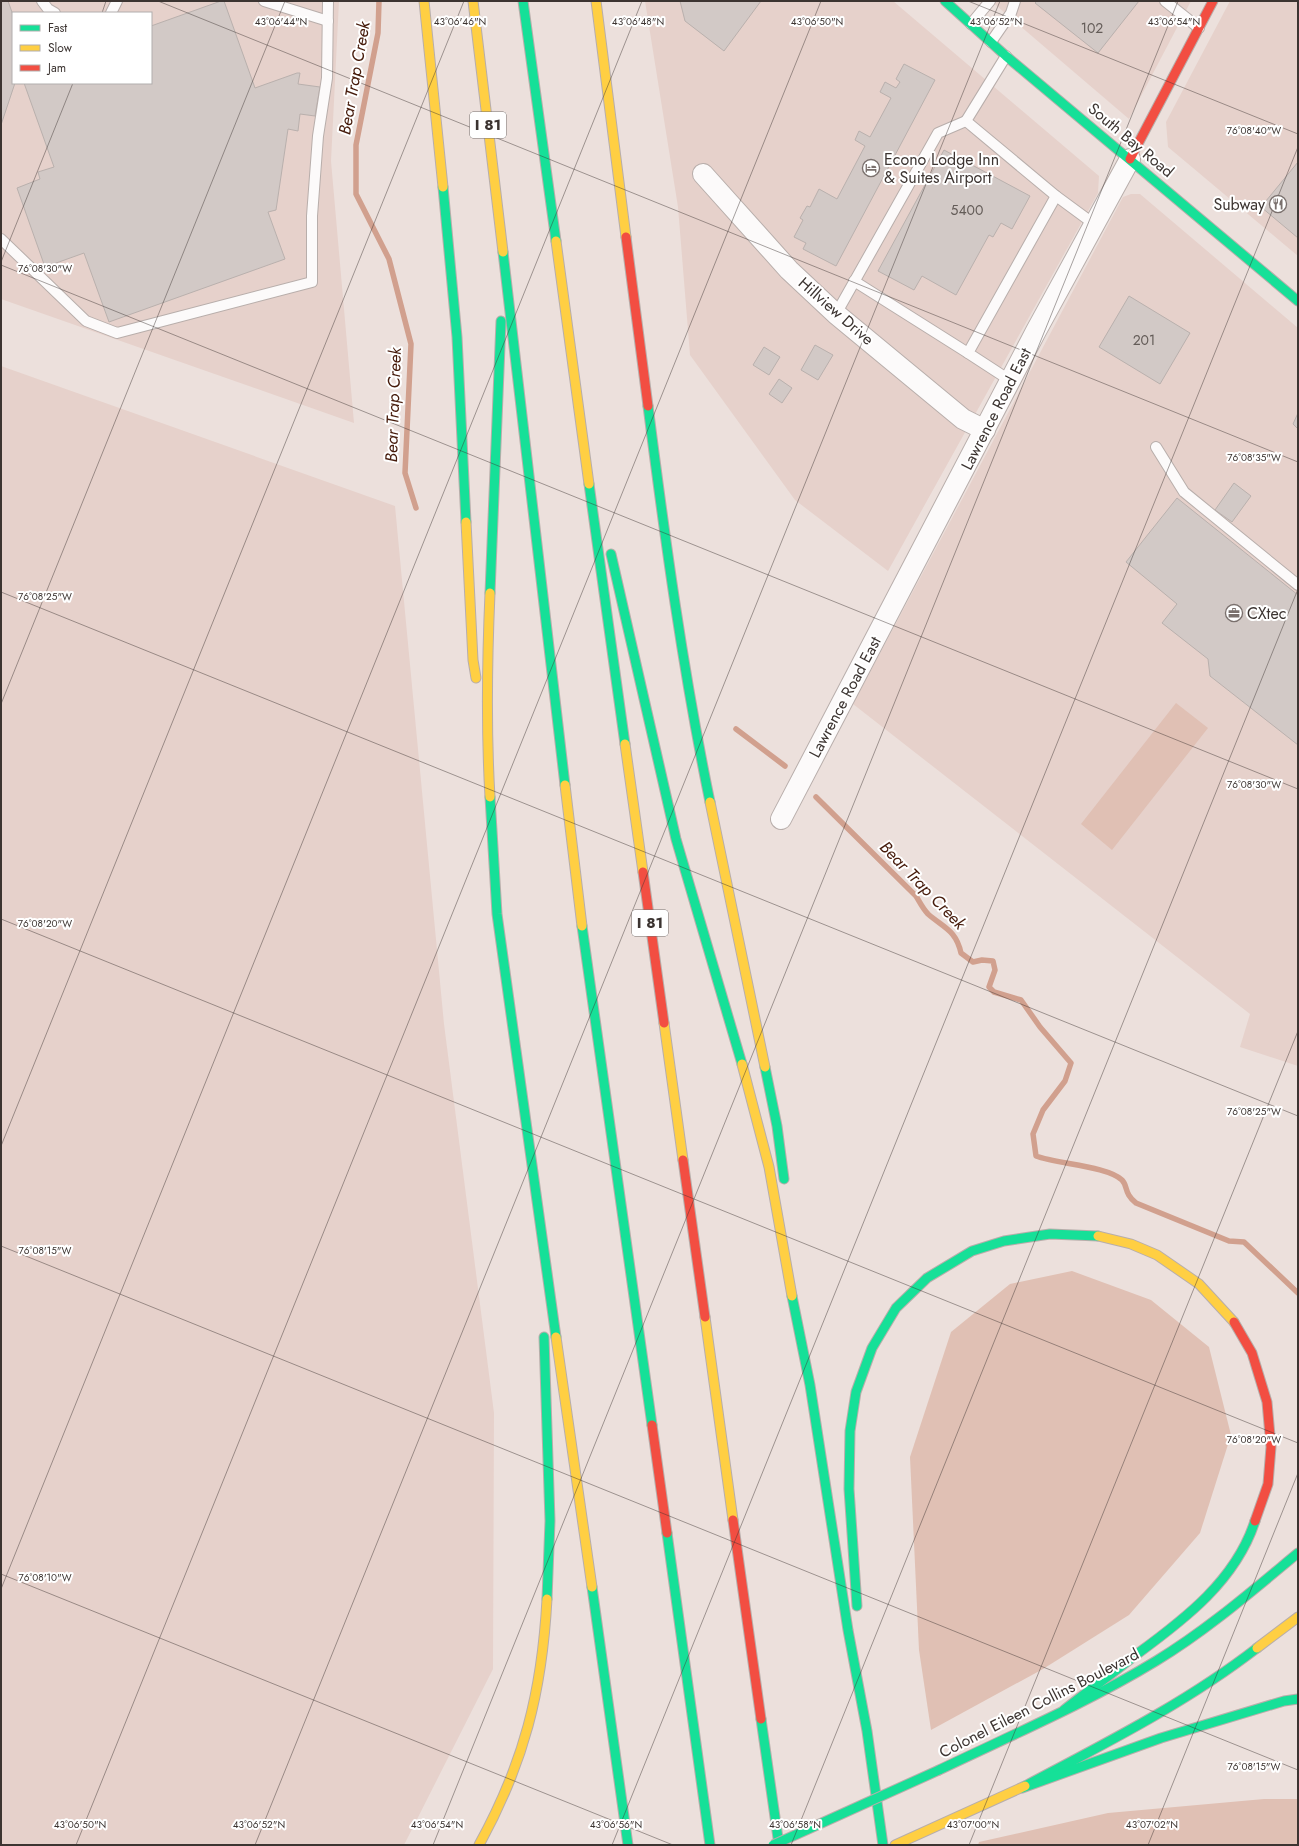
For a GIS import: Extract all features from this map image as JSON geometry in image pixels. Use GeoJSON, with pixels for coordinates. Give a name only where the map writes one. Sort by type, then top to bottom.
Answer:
{"type":"FeatureCollection","features":[{"type":"Feature","properties":{"kind":"main road"},"geometry":{"type":"LineString","coordinates":[[424,1],[442,172],[456,337],[473,660],[488,753]]}},
{"type":"Feature","properties":{"kind":"main road","name":"I 81"},"geometry":{"type":"LineString","coordinates":[[473,1],[578,896],[710,1845]]}},
{"type":"Feature","properties":{"kind":"main road","name":"I 81"},"geometry":{"type":"LineString","coordinates":[[523,1],[779,1845]]}},
{"type":"Feature","properties":{"kind":"main road"},"geometry":{"type":"LineString","coordinates":[[596,1],[673,598],[694,726],[777,1126],[786,1188]]}},
{"type":"Feature","properties":{"kind":"main road","name":"South Bay Road"},"geometry":{"type":"LineString","coordinates":[[945,1],[1006,56],[1298,301]]}},
{"type":"Feature","properties":{"kind":"main road","name":"Lawrence Road East"},"geometry":{"type":"LineString","coordinates":[[1130,159],[1213,1]]}},
{"type":"Feature","properties":{"kind":"main road"},"geometry":{"type":"LineString","coordinates":[[503,250],[488,664],[488,753],[497,914],[628,1845]]}},
{"type":"Feature","properties":{"kind":"main road"},"geometry":{"type":"LineString","coordinates":[[580,417],[604,526]]}},
{"type":"Feature","properties":{"kind":"main road"},"geometry":{"type":"LineString","coordinates":[[608,541],[676,839],[735,1038],[769,1167],[798,1333],[810,1384],[848,1630],[867,1731],[883,1845]]}},
{"type":"Feature","properties":{"kind":"main road"},"geometry":{"type":"LineString","coordinates":[[541,1228],[543,1315]]}},
{"type":"Feature","properties":{"kind":"main road"},"geometry":{"type":"LineString","coordinates":[[857,1613],[849,1489],[850,1431],[856,1392],[872,1348],[896,1308],[927,1278],[972,1251],[1004,1241],[1050,1234],[1098,1236],[1131,1244],[1156,1255],[1199,1284],[1232,1319],[1252,1353],[1267,1402],[1271,1447],[1268,1484],[1250,1537],[1223,1580],[1184,1619],[1064,1710]]}},
{"type":"Feature","properties":{"kind":"main road"},"geometry":{"type":"LineString","coordinates":[[798,1274],[807,1336],[810,1384]]}},
{"type":"Feature","properties":{"kind":"main road"},"geometry":{"type":"LineString","coordinates":[[479,1845],[509,1783],[524,1743],[534,1705],[548,1606],[549,1512],[544,1330]]}},
{"type":"Feature","properties":{"kind":"main road","name":"Colonel Eileen Collins Boulevard"},"geometry":{"type":"LineString","coordinates":[[773,1845],[939,1770],[1111,1687],[1156,1661],[1196,1634],[1298,1553]]}},
{"type":"Feature","properties":{"kind":"main road"},"geometry":{"type":"LineString","coordinates":[[894,1845],[1022,1788],[1154,1717],[1238,1663],[1298,1617]]}},
{"type":"Feature","properties":{"kind":"main road"},"geometry":{"type":"LineString","coordinates":[[859,1636],[867,1731]]}},
{"type":"Feature","properties":{"kind":"main road"},"geometry":{"type":"LineString","coordinates":[[1022,1788],[1161,1738],[1284,1701],[1298,1699]]}},
{"type":"Feature","properties":{"kind":"street","name":"Lawrence Road East"},"geometry":{"type":"LineString","coordinates":[[781,819],[985,430],[1130,159]]}},
{"type":"Feature","properties":{"kind":"street","name":"Hillview Drive"},"geometry":{"type":"LineString","coordinates":[[703,174],[789,270],[836,314],[963,419],[985,430]]}},
{"type":"Feature","properties":{"kind":"lane"},"geometry":{"type":"LineString","coordinates":[[42,1],[48,9],[53,12]]}},
{"type":"Feature","properties":{"kind":"lane"},"geometry":{"type":"LineString","coordinates":[[112,12],[117,1]]}},
{"type":"Feature","properties":{"kind":"lane"},"geometry":{"type":"LineString","coordinates":[[264,1],[328,21]]}},
{"type":"Feature","properties":{"kind":"lane"},"geometry":{"type":"LineString","coordinates":[[1,239],[86,321],[117,333],[312,282],[312,216],[318,136],[327,78],[328,1]]}},
{"type":"Feature","properties":{"kind":"lane"},"geometry":{"type":"LineString","coordinates":[[971,24],[990,1]]}},
{"type":"Feature","properties":{"kind":"lane"},"geometry":{"type":"LineString","coordinates":[[991,42],[1011,13],[1015,1]]}},
{"type":"Feature","properties":{"kind":"lane"},"geometry":{"type":"LineString","coordinates":[[1165,1],[1199,28]]}},
{"type":"Feature","properties":{"kind":"lane"},"geometry":{"type":"LineString","coordinates":[[836,314],[938,133],[966,121],[1006,56]]}},
{"type":"Feature","properties":{"kind":"lane"},"geometry":{"type":"LineString","coordinates":[[966,121],[1056,196],[1094,224]]}},
{"type":"Feature","properties":{"kind":"lane"},"geometry":{"type":"LineString","coordinates":[[968,353],[1056,196]]}},
{"type":"Feature","properties":{"kind":"lane"},"geometry":{"type":"LineString","coordinates":[[854,281],[1011,381]]}},
{"type":"Feature","properties":{"kind":"lane"},"geometry":{"type":"LineString","coordinates":[[1156,446],[1184,492],[1298,584]]}},
{"type":"Feature","properties":{"kind":"shaded area"},"geometry":{"type":"Polygon","coordinates":[[[1,1],[339,1],[331,161],[354,423],[1,299],[1,1]]]}},
{"type":"Feature","properties":{"kind":"shaded area"},"geometry":{"type":"Polygon","coordinates":[[[645,1],[893,1],[1099,176],[1098,193],[888,571],[795,500],[690,355],[678,207],[645,1]]]}},
{"type":"Feature","properties":{"kind":"shaded area"},"geometry":{"type":"Polygon","coordinates":[[[991,1],[1191,1],[1129,119],[991,1]]]}},
{"type":"Feature","properties":{"kind":"shaded area"},"geometry":{"type":"Polygon","coordinates":[[[1230,1],[1298,1],[1298,256],[1168,147],[1166,122],[1230,1]]]}},
{"type":"Feature","properties":{"kind":"shaded area"},"geometry":{"type":"Polygon","coordinates":[[[1131,194],[1140,194],[1298,328],[1298,1066],[1240,1047],[1250,1014],[853,704],[1123,197],[1131,194]]]}},
{"type":"Feature","properties":{"kind":"shaded area"},"geometry":{"type":"Polygon","coordinates":[[[1,366],[395,506],[444,1024],[494,1413],[493,1669],[404,1845],[1,1845],[1,366]]]}},
{"type":"Feature","properties":{"kind":"shaded area"},"geometry":{"type":"Polygon","coordinates":[[[1176,703],[1208,728],[1112,850],[1081,824],[1176,703]]]}},
{"type":"Feature","properties":{"kind":"shaded area"},"geometry":{"type":"Polygon","coordinates":[[[1072,1271],[1151,1300],[1209,1347],[1231,1435],[1200,1533],[1129,1615],[1043,1669],[931,1730],[919,1650],[910,1457],[951,1332],[1010,1284],[1072,1271]]]}},
{"type":"Feature","properties":{"kind":"shaded area"},"geometry":{"type":"Polygon","coordinates":[[[1264,1799],[1298,1799],[1298,1845],[978,1845],[979,1842],[1108,1813],[1264,1799]]]}},
{"type":"Feature","properties":{"kind":"building"},"geometry":{"type":"Polygon","coordinates":[[[1,1],[8,1],[12,12],[12,84],[15,84],[1,125],[1,1]]]}},
{"type":"Feature","properties":{"kind":"building"},"geometry":{"type":"Polygon","coordinates":[[[224,1],[255,88],[297,73],[300,73],[298,84],[320,87],[315,116],[300,114],[298,131],[288,129],[276,210],[268,212],[285,259],[109,322],[84,253],[45,267],[17,188],[40,179],[38,172],[54,167],[24,84],[152,84],[152,26],[224,1]]]}},
{"type":"Feature","properties":{"kind":"building"},"geometry":{"type":"Polygon","coordinates":[[[680,1],[761,1],[724,51],[685,21],[680,1]]]}},
{"type":"Feature","properties":{"kind":"building"},"geometry":{"type":"Polygon","coordinates":[[[1037,1],[1139,1],[1098,53],[1035,3],[1037,1]]]}},
{"type":"Feature","properties":{"kind":"building","name":"Econo Lodge Inn & Suites Airport"},"geometry":{"type":"Polygon","coordinates":[[[904,64],[935,80],[836,266],[803,249],[806,243],[794,237],[803,220],[800,218],[807,206],[810,207],[819,189],[837,199],[865,146],[855,140],[859,131],[870,137],[891,98],[880,92],[885,82],[896,88],[900,82],[896,79],[904,64]]]}},
{"type":"Feature","properties":{"kind":"building"},"geometry":{"type":"Polygon","coordinates":[[[944,150],[1030,196],[1012,229],[1001,223],[993,237],[989,235],[956,295],[922,276],[914,290],[878,271],[944,150]]]}},
{"type":"Feature","properties":{"kind":"building"},"geometry":{"type":"Polygon","coordinates":[[[1298,162],[1298,238],[1261,207],[1298,162]]]}},
{"type":"Feature","properties":{"kind":"building"},"geometry":{"type":"Polygon","coordinates":[[[1129,296],[1190,333],[1160,384],[1099,347],[1129,296]]]}},
{"type":"Feature","properties":{"kind":"building"},"geometry":{"type":"Polygon","coordinates":[[[815,345],[833,355],[818,380],[801,370],[815,345]]]}},
{"type":"Feature","properties":{"kind":"building"},"geometry":{"type":"Polygon","coordinates":[[[764,347],[780,357],[769,375],[753,365],[764,347]]]}},
{"type":"Feature","properties":{"kind":"building"},"geometry":{"type":"Polygon","coordinates":[[[779,379],[792,388],[782,403],[769,394],[779,379]]]}},
{"type":"Feature","properties":{"kind":"building"},"geometry":{"type":"Polygon","coordinates":[[[1298,413],[1298,429],[1293,424],[1298,413]]]}},
{"type":"Feature","properties":{"kind":"building"},"geometry":{"type":"Polygon","coordinates":[[[1234,483],[1251,496],[1232,522],[1215,510],[1234,483]]]}},
{"type":"Feature","properties":{"kind":"building","name":"CXtec"},"geometry":{"type":"Polygon","coordinates":[[[1177,498],[1298,595],[1298,745],[1210,676],[1208,659],[1162,623],[1177,604],[1126,562],[1177,498]]]}},
{"type":"Feature","properties":{"kind":"waterway","name":"Bear Trap Creek"},"geometry":{"type":"LineString","coordinates":[[379,1],[378,33],[356,145],[356,194],[389,259],[411,344],[405,473],[416,508]]}},
{"type":"Feature","properties":{"kind":"waterway","name":"Bear Trap Creek"},"geometry":{"type":"LineString","coordinates":[[736,729],[785,766]]}},
{"type":"Feature","properties":{"kind":"waterway","name":"Bear Trap Creek"},"geometry":{"type":"LineString","coordinates":[[816,797],[916,896],[928,914],[953,934],[959,945],[961,953],[973,962],[982,960],[993,961],[995,970],[989,987],[994,992],[1021,1000],[1040,1027],[1071,1063],[1065,1081],[1043,1110],[1033,1134],[1036,1156],[1094,1168],[1115,1175],[1124,1182],[1128,1193],[1132,1200],[1136,1203],[1229,1241],[1244,1242],[1298,1293]]}},
{"type":"Feature","properties":{"kind":"traffic: fast"},"geometry":{"type":"LineString","coordinates":[[523,1],[556,241]]}},
{"type":"Feature","properties":{"kind":"traffic: fast"},"geometry":{"type":"LineString","coordinates":[[945,1],[1006,56],[1298,301]]}},
{"type":"Feature","properties":{"kind":"traffic: fast"},"geometry":{"type":"LineString","coordinates":[[443,187],[457,337],[466,522]]}},
{"type":"Feature","properties":{"kind":"traffic: fast"},"geometry":{"type":"LineString","coordinates":[[503,252],[565,785]]}},
{"type":"Feature","properties":{"kind":"traffic: fast"},"geometry":{"type":"LineString","coordinates":[[490,593],[501,321]]}},
{"type":"Feature","properties":{"kind":"traffic: fast"},"geometry":{"type":"LineString","coordinates":[[648,406],[675,605],[691,704],[710,802]]}},
{"type":"Feature","properties":{"kind":"traffic: fast"},"geometry":{"type":"LineString","coordinates":[[589,484],[625,744]]}},
{"type":"Feature","properties":{"kind":"traffic: fast"},"geometry":{"type":"LineString","coordinates":[[611,554],[676,839],[742,1064]]}},
{"type":"Feature","properties":{"kind":"traffic: fast"},"geometry":{"type":"LineString","coordinates":[[490,797],[497,914],[556,1337]]}},
{"type":"Feature","properties":{"kind":"traffic: fast"},"geometry":{"type":"LineString","coordinates":[[582,926],[652,1425]]}},
{"type":"Feature","properties":{"kind":"traffic: fast"},"geometry":{"type":"LineString","coordinates":[[765,1067],[777,1126],[784,1179]]}},
{"type":"Feature","properties":{"kind":"traffic: fast"},"geometry":{"type":"LineString","coordinates":[[857,1606],[849,1489],[850,1431],[856,1392],[872,1348],[896,1308],[927,1278],[972,1251],[1004,1241],[1050,1234],[1098,1236]]}},
{"type":"Feature","properties":{"kind":"traffic: fast"},"geometry":{"type":"LineString","coordinates":[[792,1296],[810,1385],[848,1630],[867,1731],[883,1845]]}},
{"type":"Feature","properties":{"kind":"traffic: fast"},"geometry":{"type":"LineString","coordinates":[[544,1337],[550,1521],[547,1599]]}},
{"type":"Feature","properties":{"kind":"traffic: fast"},"geometry":{"type":"LineString","coordinates":[[1064,1710],[1173,1627],[1207,1596],[1222,1580],[1235,1562],[1255,1521]]}},
{"type":"Feature","properties":{"kind":"traffic: fast"},"geometry":{"type":"LineString","coordinates":[[667,1533],[710,1845]]}},
{"type":"Feature","properties":{"kind":"traffic: fast"},"geometry":{"type":"LineString","coordinates":[[939,1770],[1076,1705],[1156,1661],[1211,1623],[1298,1553]]}},
{"type":"Feature","properties":{"kind":"traffic: fast"},"geometry":{"type":"LineString","coordinates":[[592,1587],[628,1845]]}},
{"type":"Feature","properties":{"kind":"traffic: fast"},"geometry":{"type":"LineString","coordinates":[[1025,1786],[1173,1705],[1202,1687],[1257,1648]]}},
{"type":"Feature","properties":{"kind":"traffic: fast"},"geometry":{"type":"LineString","coordinates":[[1022,1788],[1161,1738],[1284,1701],[1298,1699]]}},
{"type":"Feature","properties":{"kind":"traffic: fast"},"geometry":{"type":"LineString","coordinates":[[761,1719],[779,1845]]}},
{"type":"Feature","properties":{"kind":"traffic: fast"},"geometry":{"type":"LineString","coordinates":[[773,1845],[939,1770]]}},
{"type":"Feature","properties":{"kind":"traffic: slow"},"geometry":{"type":"LineString","coordinates":[[424,1],[443,187]]}},
{"type":"Feature","properties":{"kind":"traffic: slow"},"geometry":{"type":"LineString","coordinates":[[473,1],[503,252]]}},
{"type":"Feature","properties":{"kind":"traffic: slow"},"geometry":{"type":"LineString","coordinates":[[596,1],[626,237]]}},
{"type":"Feature","properties":{"kind":"traffic: slow"},"geometry":{"type":"LineString","coordinates":[[556,241],[589,484]]}},
{"type":"Feature","properties":{"kind":"traffic: slow"},"geometry":{"type":"LineString","coordinates":[[466,522],[473,660],[476,678]]}},
{"type":"Feature","properties":{"kind":"traffic: slow"},"geometry":{"type":"LineString","coordinates":[[490,593],[487,695],[490,797]]}},
{"type":"Feature","properties":{"kind":"traffic: slow"},"geometry":{"type":"LineString","coordinates":[[625,744],[643,872]]}},
{"type":"Feature","properties":{"kind":"traffic: slow"},"geometry":{"type":"LineString","coordinates":[[565,785],[582,926]]}},
{"type":"Feature","properties":{"kind":"traffic: slow"},"geometry":{"type":"LineString","coordinates":[[710,802],[765,1067]]}},
{"type":"Feature","properties":{"kind":"traffic: slow"},"geometry":{"type":"LineString","coordinates":[[664,1023],[683,1160]]}},
{"type":"Feature","properties":{"kind":"traffic: slow"},"geometry":{"type":"LineString","coordinates":[[742,1064],[769,1167],[792,1296]]}},
{"type":"Feature","properties":{"kind":"traffic: slow"},"geometry":{"type":"LineString","coordinates":[[1098,1236],[1131,1244],[1157,1255],[1199,1284],[1234,1322]]}},
{"type":"Feature","properties":{"kind":"traffic: slow"},"geometry":{"type":"LineString","coordinates":[[705,1317],[733,1520]]}},
{"type":"Feature","properties":{"kind":"traffic: slow"},"geometry":{"type":"LineString","coordinates":[[556,1337],[592,1587]]}},
{"type":"Feature","properties":{"kind":"traffic: slow"},"geometry":{"type":"LineString","coordinates":[[479,1845],[495,1815],[508,1785],[528,1726],[541,1665],[547,1599]]}},
{"type":"Feature","properties":{"kind":"traffic: slow"},"geometry":{"type":"LineString","coordinates":[[1257,1648],[1298,1617]]}},
{"type":"Feature","properties":{"kind":"traffic: slow"},"geometry":{"type":"LineString","coordinates":[[895,1845],[1025,1786]]}},
{"type":"Feature","properties":{"kind":"traffic: jam"},"geometry":{"type":"LineString","coordinates":[[1130,159],[1213,1]]}},
{"type":"Feature","properties":{"kind":"traffic: jam"},"geometry":{"type":"LineString","coordinates":[[626,237],[648,406]]}},
{"type":"Feature","properties":{"kind":"traffic: jam"},"geometry":{"type":"LineString","coordinates":[[643,872],[664,1023]]}},
{"type":"Feature","properties":{"kind":"traffic: jam"},"geometry":{"type":"LineString","coordinates":[[683,1160],[705,1317]]}},
{"type":"Feature","properties":{"kind":"traffic: jam"},"geometry":{"type":"LineString","coordinates":[[1234,1322],[1252,1353],[1267,1402],[1271,1447],[1268,1484],[1255,1521]]}},
{"type":"Feature","properties":{"kind":"traffic: jam"},"geometry":{"type":"LineString","coordinates":[[652,1425],[667,1533]]}},
{"type":"Feature","properties":{"kind":"traffic: jam"},"geometry":{"type":"LineString","coordinates":[[733,1520],[761,1719]]}},
{"type":"Feature","properties":{"kind":"place","name":"Econo Lodge Inn & Suites Airport"},"geometry":{"type":"Point","coordinates":[871,168]}},
{"type":"Feature","properties":{"kind":"place","name":"Subway"},"geometry":{"type":"Point","coordinates":[1278,204]}},
{"type":"Feature","properties":{"kind":"place","name":"CXtec"},"geometry":{"type":"Point","coordinates":[1234,613]}}]}
